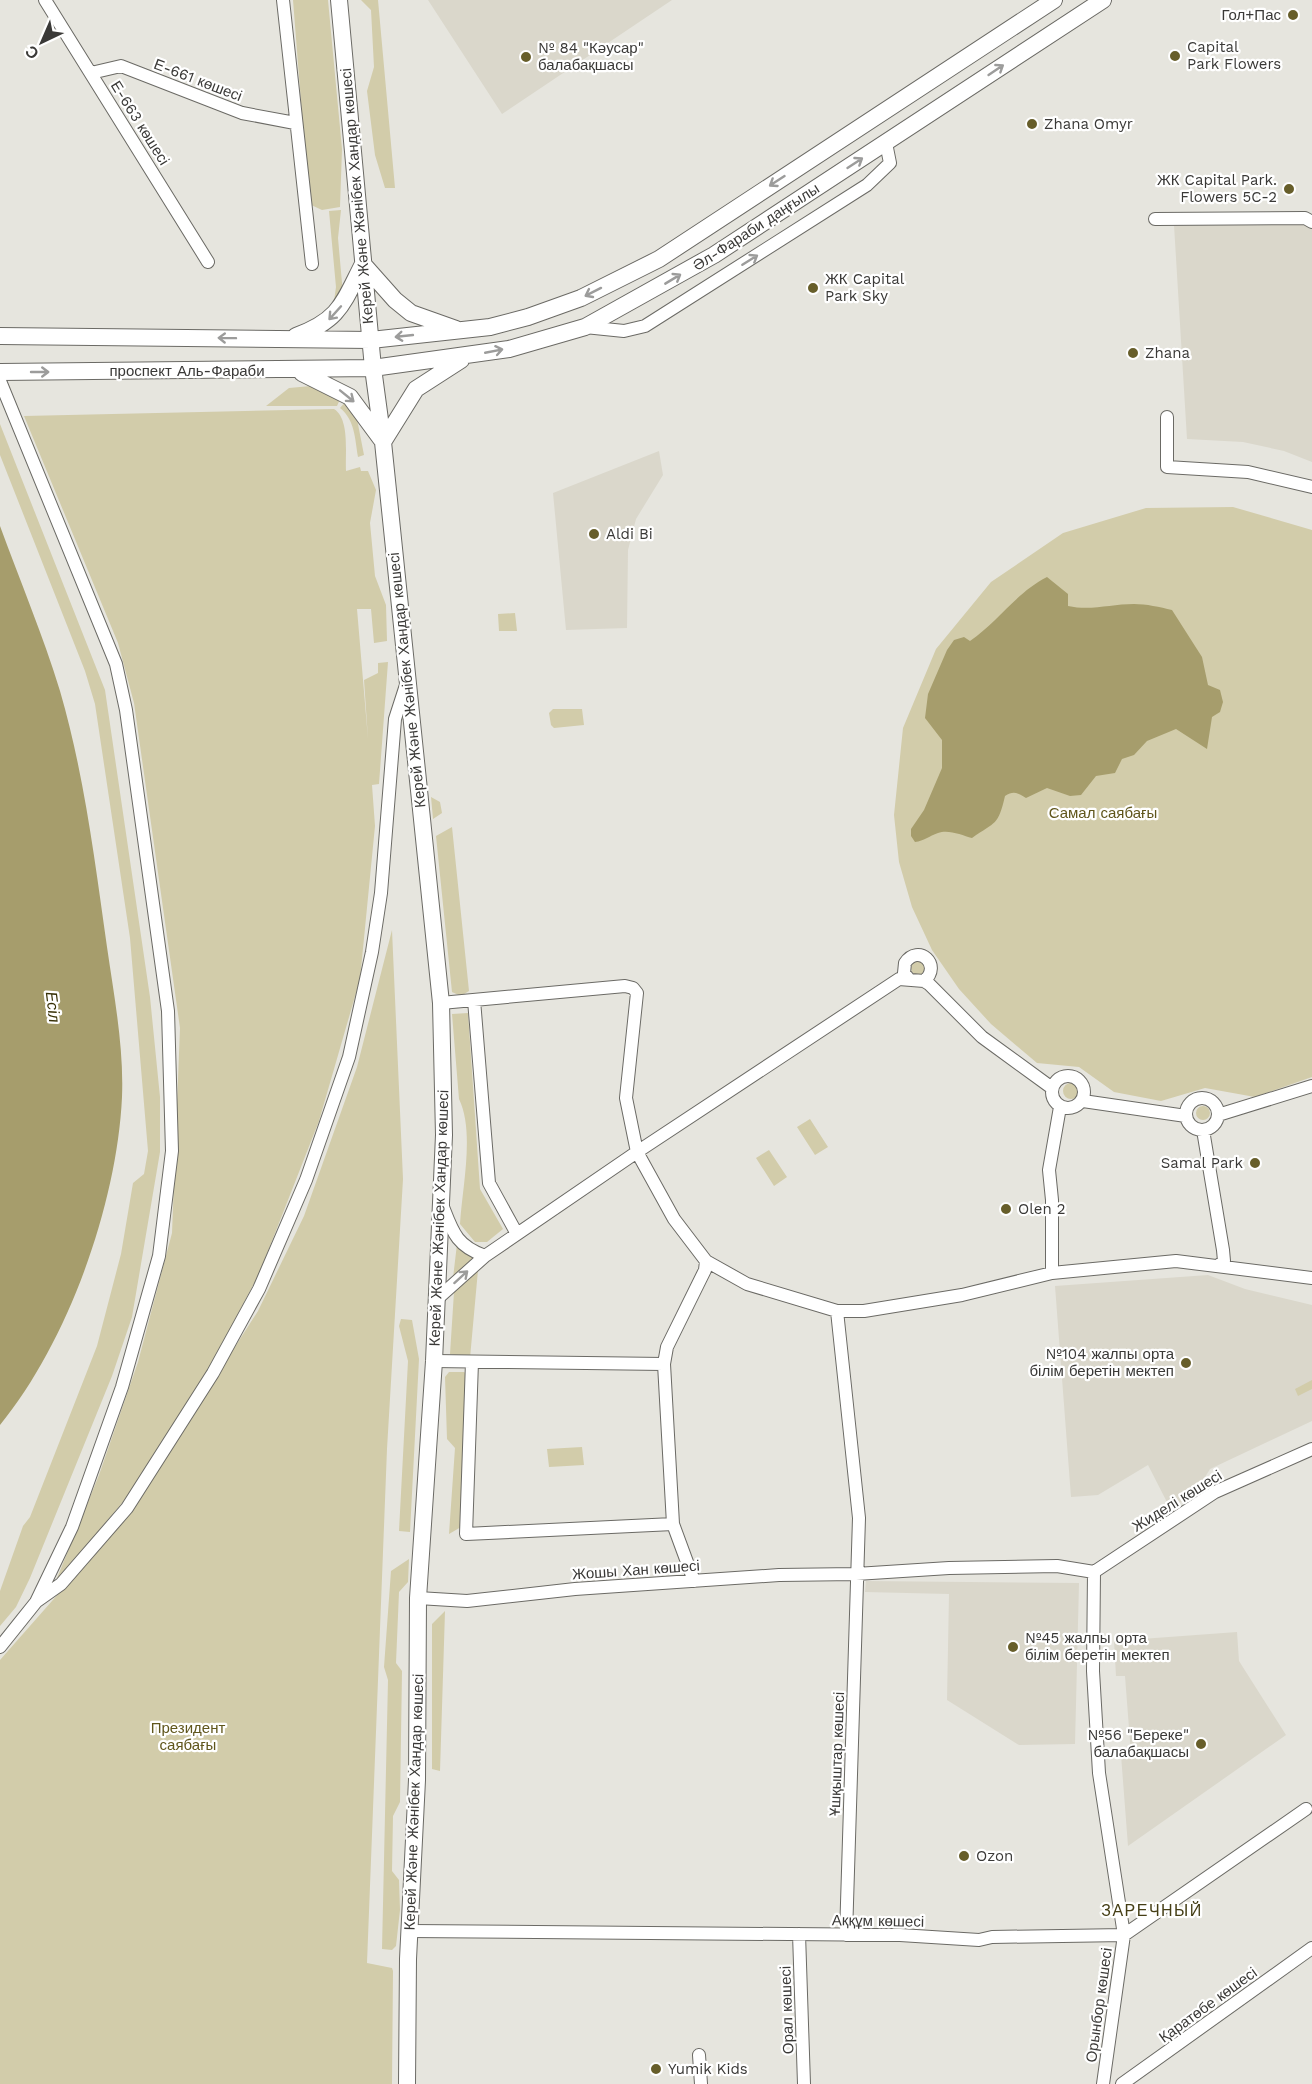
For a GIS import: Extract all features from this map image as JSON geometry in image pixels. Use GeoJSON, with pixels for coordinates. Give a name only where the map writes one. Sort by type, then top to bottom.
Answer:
{"type":"FeatureCollection","features":[{"type":"Feature","properties":{"kind":"main road","name":"Керей Және Жәнібек Хандар көшесі"},"geometry":{"type":"LineString","coordinates":[[339,0],[370,340],[383,442],[441,1003],[444,1135],[434,1361],[437,1385],[423,1520],[418,1598],[417,1780],[406,2084]]}},
{"type":"Feature","properties":{"kind":"main road","name":"Әл-Фараби даңғылы"},"geometry":{"type":"LineString","coordinates":[[370,340],[490,327],[528,318],[581,298],[659,259],[1054,0]]}},
{"type":"Feature","properties":{"kind":"main road","name":"Әл-Фараби даңғылы"},"geometry":{"type":"LineString","coordinates":[[373,368],[509,349],[585,327],[669,282],[1103,0]]}},
{"type":"Feature","properties":{"kind":"main road"},"geometry":{"type":"LineString","coordinates":[[813,158],[828,180]]}},
{"type":"Feature","properties":{"kind":"main road"},"geometry":{"type":"LineString","coordinates":[[286,339],[320,326],[333,317],[344,303],[363,264],[395,300],[411,313],[460,330]]}},
{"type":"Feature","properties":{"kind":"main road"},"geometry":{"type":"LineString","coordinates":[[0,336],[370,340]]}},
{"type":"Feature","properties":{"kind":"main road"},"geometry":{"type":"LineString","coordinates":[[295,370],[350,397],[383,442],[416,389],[468,356]]}},
{"type":"Feature","properties":{"kind":"main road","name":"проспект Аль-Фараби"},"geometry":{"type":"LineString","coordinates":[[0,372],[373,368]]}},
{"type":"Feature","properties":{"kind":"street","name":"Е-663 көшесі"},"geometry":{"type":"LineString","coordinates":[[45,0],[208,262]]}},
{"type":"Feature","properties":{"kind":"street"},"geometry":{"type":"LineString","coordinates":[[283,0],[312,264]]}},
{"type":"Feature","properties":{"kind":"street","name":"Е-661 көшесі"},"geometry":{"type":"LineString","coordinates":[[92,73],[121,66],[242,113],[295,123]]}},
{"type":"Feature","properties":{"kind":"street"},"geometry":{"type":"LineString","coordinates":[[585,327],[624,331],[645,326],[820,223],[880,175],[890,163],[886,143]]}},
{"type":"Feature","properties":{"kind":"street"},"geometry":{"type":"LineString","coordinates":[[1155,219],[1305,219],[1312,222]]}},
{"type":"Feature","properties":{"kind":"street"},"geometry":{"type":"LineString","coordinates":[[0,381],[116,664],[126,710],[168,1011],[172,1151],[159,1256],[128,1365],[88,1486],[36,1602],[0,1647]]}},
{"type":"Feature","properties":{"kind":"street"},"geometry":{"type":"LineString","coordinates":[[1167,417],[1167,468],[1248,472],[1312,487]]}},
{"type":"Feature","properties":{"kind":"street"},"geometry":{"type":"LineString","coordinates":[[36,1602],[61,1584],[127,1508],[213,1373],[259,1289],[306,1180],[349,1057],[372,952],[382,882],[395,719],[408,681]]}},
{"type":"Feature","properties":{"kind":"street"},"geometry":{"type":"LineString","coordinates":[[909,979],[904,973],[905,963],[911,956],[920,955],[927,958],[932,966],[930,975],[924,981]]}},
{"type":"Feature","properties":{"kind":"street"},"geometry":{"type":"LineString","coordinates":[[437,1299],[485,1256],[636,1152],[894,981],[909,979],[924,981],[982,1037],[1052,1088]]}},
{"type":"Feature","properties":{"kind":"street"},"geometry":{"type":"LineString","coordinates":[[441,1003],[625,986],[633,988],[637,993],[627,1098],[636,1152],[674,1219],[706,1261],[747,1284],[837,1311],[864,1311],[962,1295],[1052,1273],[1176,1261],[1220,1264],[1312,1278]]}},
{"type":"Feature","properties":{"kind":"street"},"geometry":{"type":"LineString","coordinates":[[474,1000],[489,1183],[517,1234]]}},
{"type":"Feature","properties":{"kind":"street"},"geometry":{"type":"LineString","coordinates":[[1083,1101],[1084,1087],[1075,1076],[1060,1077],[1052,1088],[1053,1099],[1060,1107],[1068,1109],[1083,1101],[1186,1116]]}},
{"type":"Feature","properties":{"kind":"street"},"geometry":{"type":"LineString","coordinates":[[1218,1115],[1312,1086]]}},
{"type":"Feature","properties":{"kind":"street"},"geometry":{"type":"LineString","coordinates":[[1206,1098],[1212,1101],[1218,1115],[1215,1124],[1203,1130],[1190,1125],[1186,1116],[1191,1102],[1206,1098]]}},
{"type":"Feature","properties":{"kind":"street"},"geometry":{"type":"LineString","coordinates":[[1052,1273],[1052,1200],[1048,1170],[1060,1107]]}},
{"type":"Feature","properties":{"kind":"street"},"geometry":{"type":"LineString","coordinates":[[1203,1130],[1223,1250],[1224,1261],[1220,1264]]}},
{"type":"Feature","properties":{"kind":"street"},"geometry":{"type":"LineString","coordinates":[[441,1204],[456,1239],[474,1252],[485,1256]]}},
{"type":"Feature","properties":{"kind":"street"},"geometry":{"type":"LineString","coordinates":[[694,1581],[673,1524],[664,1364],[667,1347],[705,1270],[706,1261]]}},
{"type":"Feature","properties":{"kind":"street","name":"Ұшқыштар көшесі"},"geometry":{"type":"LineString","coordinates":[[837,1311],[859,1518],[846,1935]]}},
{"type":"Feature","properties":{"kind":"street"},"geometry":{"type":"LineString","coordinates":[[434,1361],[664,1364]]}},
{"type":"Feature","properties":{"kind":"street"},"geometry":{"type":"LineString","coordinates":[[472,1362],[466,1534],[673,1524]]}},
{"type":"Feature","properties":{"kind":"street","name":"Жиделі көшесі"},"geometry":{"type":"LineString","coordinates":[[1094,1572],[1215,1492],[1312,1449]]}},
{"type":"Feature","properties":{"kind":"street","name":"Жошы Хан көшесі"},"geometry":{"type":"LineString","coordinates":[[418,1598],[467,1601],[575,1589],[779,1575],[856,1574],[1024,1566],[1058,1566],[1094,1572]]}},
{"type":"Feature","properties":{"kind":"street","name":"Орынбор көшесі"},"geometry":{"type":"LineString","coordinates":[[1094,1572],[1092,1671],[1099,1773],[1124,1935],[1103,2084]]}},
{"type":"Feature","properties":{"kind":"street"},"geometry":{"type":"LineString","coordinates":[[1124,1935],[1306,1809]]}},
{"type":"Feature","properties":{"kind":"street","name":"Аққұм көшесі"},"geometry":{"type":"LineString","coordinates":[[410,1931],[900,1935],[978,1940],[992,1937],[1124,1935]]}},
{"type":"Feature","properties":{"kind":"street","name":"Орал көшесі"},"geometry":{"type":"LineString","coordinates":[[798,1934],[804,2084]]}},
{"type":"Feature","properties":{"kind":"street","name":"Қаратөбе көшесі"},"geometry":{"type":"LineString","coordinates":[[1122,2084],[1312,1948]]}},
{"type":"Feature","properties":{"kind":"street"},"geometry":{"type":"LineString","coordinates":[[699,2055],[701,2084]]}},
{"type":"Feature","properties":{"kind":"shaded area","name":"№ 84 \"Кәусар\" балабақшасы"},"geometry":{"type":"Polygon","coordinates":[[[428,0],[672,0],[502,114],[428,0]]]}},
{"type":"Feature","properties":{"kind":"shaded area"},"geometry":{"type":"Polygon","coordinates":[[[1240,218],[1291,219],[1312,228],[1312,462],[1284,451],[1243,442],[1187,439],[1174,225],[1240,218]]]}},
{"type":"Feature","properties":{"kind":"shaded area","name":"Aldi Bi"},"geometry":{"type":"Polygon","coordinates":[[[659,451],[663,475],[636,519],[628,550],[627,628],[566,630],[553,493],[659,451]]]}},
{"type":"Feature","properties":{"kind":"shaded area","name":"№104 жалпы орта білім беретін мектеп"},"geometry":{"type":"Polygon","coordinates":[[[1208,1275],[1245,1289],[1312,1305],[1312,1421],[1210,1469],[1194,1495],[1170,1508],[1148,1465],[1098,1495],[1071,1497],[1055,1286],[1208,1275]]]}},
{"type":"Feature","properties":{"kind":"shaded area","name":"№45 жалпы орта білім беретін мектеп"},"geometry":{"type":"Polygon","coordinates":[[[866,1581],[1079,1583],[1075,1744],[1019,1745],[947,1700],[949,1594],[865,1592],[866,1581]]]}},
{"type":"Feature","properties":{"kind":"shaded area","name":"№56 \"Береке\" балабақшасы"},"geometry":{"type":"Polygon","coordinates":[[[1237,1632],[1239,1661],[1286,1735],[1128,1846],[1121,1755],[1131,1754],[1125,1676],[1116,1676],[1114,1641],[1237,1632]]]}},
{"type":"Feature","properties":{"kind":"green space"},"geometry":{"type":"Polygon","coordinates":[[[293,0],[328,0],[342,149],[340,207],[322,210],[309,204],[293,0]]]}},
{"type":"Feature","properties":{"kind":"green space"},"geometry":{"type":"Polygon","coordinates":[[[361,0],[378,0],[395,188],[385,188],[375,155],[367,91],[374,67],[371,10],[361,0]]]}},
{"type":"Feature","properties":{"kind":"green space"},"geometry":{"type":"Polygon","coordinates":[[[341,210],[338,238],[343,294],[334,301],[336,287],[329,211],[341,210]]]}},
{"type":"Feature","properties":{"kind":"green space"},"geometry":{"type":"Polygon","coordinates":[[[311,386],[341,397],[337,406],[266,406],[289,388],[311,386]]]}},
{"type":"Feature","properties":{"kind":"green space"},"geometry":{"type":"Polygon","coordinates":[[[346,401],[357,419],[364,455],[358,457],[349,418],[340,408],[346,401]]]}},
{"type":"Feature","properties":{"kind":"green space"},"geometry":{"type":"Polygon","coordinates":[[[334,409],[339,414],[345,428],[346,471],[360,467],[361,471],[368,471],[376,490],[370,523],[375,576],[386,605],[387,641],[374,643],[371,609],[357,609],[368,739],[364,680],[378,673],[378,663],[388,662],[379,784],[372,785],[375,826],[360,979],[319,1121],[259,1274],[197,1391],[127,1497],[55,1583],[99,1475],[138,1362],[172,1233],[180,1028],[134,703],[118,643],[24,416],[334,409]]]}},
{"type":"Feature","properties":{"kind":"green space"},"geometry":{"type":"Polygon","coordinates":[[[0,424],[105,690],[150,997],[160,1097],[160,1152],[132,1317],[112,1376],[30,1578],[16,1607],[0,1626],[0,1591],[23,1526],[30,1517],[97,1346],[121,1254],[133,1183],[144,1174],[148,1151],[130,938],[95,704],[85,671],[0,455],[0,424]]]}},
{"type":"Feature","properties":{"kind":"green space","name":"Самал саябағы"},"geometry":{"type":"Polygon","coordinates":[[[1233,507],[1312,530],[1312,1077],[1255,1097],[1205,1088],[1161,1101],[1114,1092],[1079,1067],[1037,1063],[991,1024],[959,989],[932,950],[912,907],[899,862],[894,815],[903,728],[936,649],[991,582],[1063,533],[1146,508],[1233,507]]]}},
{"type":"Feature","properties":{"kind":"green space"},"geometry":{"type":"Polygon","coordinates":[[[515,613],[517,631],[499,631],[498,614],[515,613]]]}},
{"type":"Feature","properties":{"kind":"green space"},"geometry":{"type":"Polygon","coordinates":[[[553,709],[582,709],[584,725],[554,728],[551,725],[549,713],[553,709]]]}},
{"type":"Feature","properties":{"kind":"green space"},"geometry":{"type":"Polygon","coordinates":[[[431,797],[440,802],[442,813],[433,819],[431,797]]]}},
{"type":"Feature","properties":{"kind":"green space"},"geometry":{"type":"Polygon","coordinates":[[[452,827],[469,991],[461,996],[452,992],[436,836],[452,827]]]}},
{"type":"Feature","properties":{"kind":"green space","name":"Президент саябағы"},"geometry":{"type":"Polygon","coordinates":[[[392,930],[403,1179],[387,1449],[367,1963],[392,1968],[393,1971],[392,2084],[0,2084],[0,1660],[126,1517],[258,1311],[304,1216],[357,1067],[392,930]]]}},
{"type":"Feature","properties":{"kind":"green space"},"geometry":{"type":"Polygon","coordinates":[[[915,961],[921,961],[925,968],[921,975],[915,975],[911,971],[911,965],[915,961]]]}},
{"type":"Feature","properties":{"kind":"green space"},"geometry":{"type":"Polygon","coordinates":[[[468,1013],[480,1189],[503,1229],[487,1242],[475,1242],[460,1224],[467,1144],[464,1112],[459,1099],[452,1014],[468,1013]]]}},
{"type":"Feature","properties":{"kind":"green space"},"geometry":{"type":"Polygon","coordinates":[[[1071,1083],[1077,1085],[1079,1091],[1077,1097],[1071,1099],[1065,1097],[1063,1091],[1065,1085],[1071,1083]]]}},
{"type":"Feature","properties":{"kind":"green space"},"geometry":{"type":"Polygon","coordinates":[[[1200,1106],[1206,1106],[1210,1113],[1206,1120],[1200,1120],[1196,1116],[1196,1110],[1200,1106]]]}},
{"type":"Feature","properties":{"kind":"green space"},"geometry":{"type":"Polygon","coordinates":[[[810,1119],[828,1147],[815,1155],[797,1127],[810,1119]]]}},
{"type":"Feature","properties":{"kind":"green space"},"geometry":{"type":"Polygon","coordinates":[[[769,1150],[787,1177],[774,1186],[756,1158],[769,1150]]]}},
{"type":"Feature","properties":{"kind":"green space"},"geometry":{"type":"Polygon","coordinates":[[[457,1244],[477,1257],[453,1278],[457,1244]]]}},
{"type":"Feature","properties":{"kind":"green space"},"geometry":{"type":"Polygon","coordinates":[[[478,1270],[470,1358],[450,1354],[454,1292],[478,1270]]]}},
{"type":"Feature","properties":{"kind":"green space"},"geometry":{"type":"Polygon","coordinates":[[[401,1319],[412,1320],[419,1359],[410,1532],[399,1531],[408,1361],[399,1326],[401,1319]]]}},
{"type":"Feature","properties":{"kind":"green space"},"geometry":{"type":"Polygon","coordinates":[[[449,1372],[464,1372],[468,1375],[461,1527],[449,1534],[455,1448],[447,1439],[445,1377],[449,1372]]]}},
{"type":"Feature","properties":{"kind":"green space"},"geometry":{"type":"Polygon","coordinates":[[[1312,1380],[1312,1389],[1298,1396],[1295,1389],[1312,1380]]]}},
{"type":"Feature","properties":{"kind":"green space"},"geometry":{"type":"Polygon","coordinates":[[[582,1447],[584,1465],[549,1467],[547,1449],[582,1447]]]}},
{"type":"Feature","properties":{"kind":"green space"},"geometry":{"type":"Polygon","coordinates":[[[409,1559],[408,1582],[399,1592],[396,1663],[402,1671],[400,1802],[393,1816],[392,1871],[399,1880],[400,1910],[396,1946],[392,1950],[382,1949],[388,1680],[384,1667],[391,1571],[409,1559]]]}},
{"type":"Feature","properties":{"kind":"green space"},"geometry":{"type":"Polygon","coordinates":[[[445,1611],[440,1771],[432,1769],[432,1624],[445,1611]]]}},
{"type":"Feature","properties":{"kind":"water","name":"Есіл"},"geometry":{"type":"Polygon","coordinates":[[[0,526],[60,691],[76,754],[93,850],[120,1040],[122,1097],[110,1182],[85,1270],[47,1354],[25,1391],[0,1425],[0,526]]]}},
{"type":"Feature","properties":{"kind":"water"},"geometry":{"type":"Polygon","coordinates":[[[1047,577],[1068,594],[1068,606],[1085,608],[1139,604],[1172,610],[1202,657],[1208,685],[1220,690],[1223,702],[1220,712],[1212,717],[1207,749],[1176,729],[1147,741],[1134,755],[1122,759],[1115,773],[1096,776],[1081,795],[1070,796],[1047,788],[1026,798],[1018,793],[1010,793],[1005,796],[995,822],[972,838],[942,832],[915,842],[911,836],[911,829],[924,810],[942,768],[942,740],[925,718],[928,694],[947,650],[954,640],[964,637],[970,641],[1026,591],[1047,577]]]}},
{"type":"Feature","properties":{"kind":"place","name":"Гол+Пас"},"geometry":{"type":"Point","coordinates":[1293,15]}},
{"type":"Feature","properties":{"kind":"place","name":"Capital Park Flowers"},"geometry":{"type":"Point","coordinates":[1175,56]}},
{"type":"Feature","properties":{"kind":"place","name":"№ 84 \"Кәусар\" балабақшасы"},"geometry":{"type":"Point","coordinates":[526,57]}},
{"type":"Feature","properties":{"kind":"place","name":"Zhana Omyr"},"geometry":{"type":"Point","coordinates":[1032,124]}},
{"type":"Feature","properties":{"kind":"place","name":"ЖК Capital Park. Flowers 5C-2"},"geometry":{"type":"Point","coordinates":[1289,189]}},
{"type":"Feature","properties":{"kind":"place","name":"ЖК Capital Park Sky"},"geometry":{"type":"Point","coordinates":[813,288]}},
{"type":"Feature","properties":{"kind":"place","name":"Zhana"},"geometry":{"type":"Point","coordinates":[1133,353]}},
{"type":"Feature","properties":{"kind":"place","name":"Aldi Bi"},"geometry":{"type":"Point","coordinates":[594,534]}},
{"type":"Feature","properties":{"kind":"place","name":"Samal Park"},"geometry":{"type":"Point","coordinates":[1255,1163]}},
{"type":"Feature","properties":{"kind":"place","name":"Olen 2"},"geometry":{"type":"Point","coordinates":[1006,1209]}},
{"type":"Feature","properties":{"kind":"place","name":"№104 жалпы орта білім беретін мектеп"},"geometry":{"type":"Point","coordinates":[1186,1363]}},
{"type":"Feature","properties":{"kind":"place","name":"№45 жалпы орта білім беретін мектеп"},"geometry":{"type":"Point","coordinates":[1013,1647]}},
{"type":"Feature","properties":{"kind":"place","name":"№56 \"Береке\" балабақшасы"},"geometry":{"type":"Point","coordinates":[1201,1744]}},
{"type":"Feature","properties":{"kind":"place","name":"Ozon"},"geometry":{"type":"Point","coordinates":[964,1856]}},
{"type":"Feature","properties":{"kind":"place","name":"Yumik Kids"},"geometry":{"type":"Point","coordinates":[656,2069]}},
{"type":"Feature","properties":{"kind":"district","name":"ЗАРЕЧНЫЙ"},"geometry":{"type":"Point","coordinates":[1152,1910]}}]}
